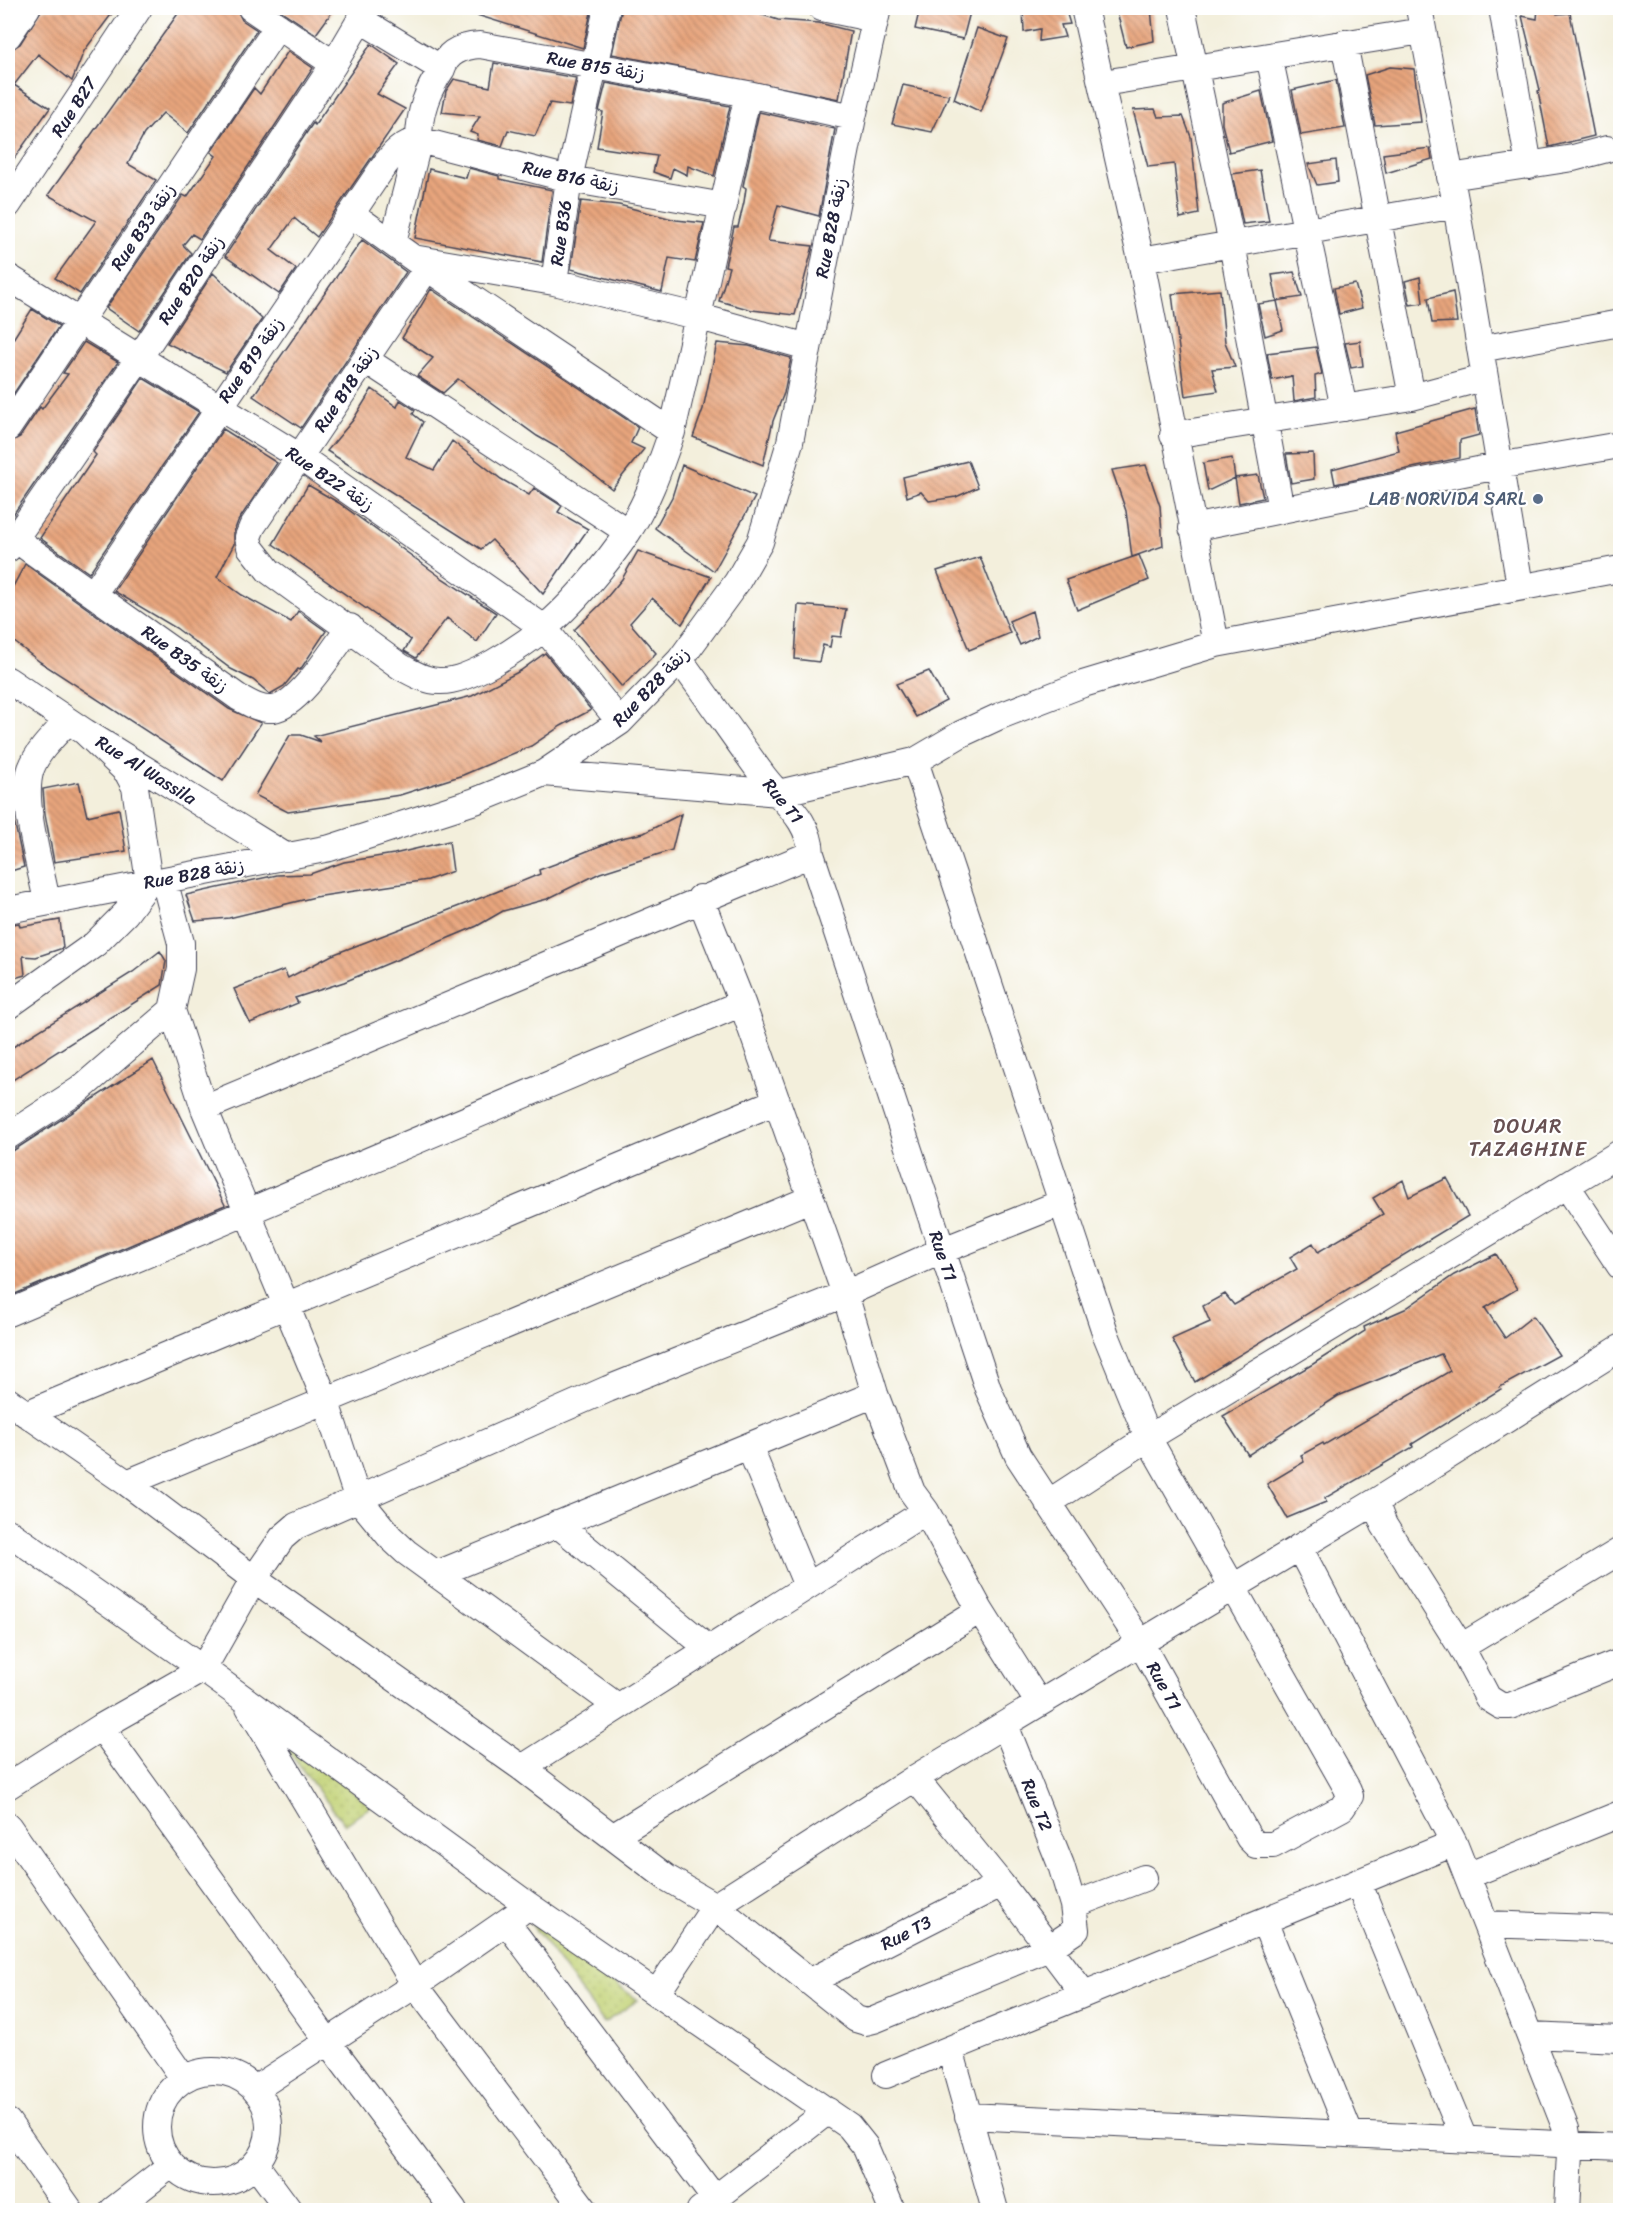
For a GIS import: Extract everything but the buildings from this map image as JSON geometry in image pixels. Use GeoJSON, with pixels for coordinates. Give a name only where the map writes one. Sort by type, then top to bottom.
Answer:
{"type":"FeatureCollection","features":[{"type":"Feature","properties":{"kind":"street"},"geometry":{"type":"LineString","coordinates":[[8,36],[27,8]]}},
{"type":"Feature","properties":{"kind":"street","name":"Rue B27"},"geometry":{"type":"LineString","coordinates":[[8,205],[15,178],[139,8]]}},
{"type":"Feature","properties":{"kind":"street"},"geometry":{"type":"LineString","coordinates":[[251,8],[334,64]]}},
{"type":"Feature","properties":{"kind":"street","name":"Rue B36"},"geometry":{"type":"LineString","coordinates":[[554,282],[569,179],[607,8]]}},
{"type":"Feature","properties":{"kind":"street"},"geometry":{"type":"LineString","coordinates":[[822,8],[877,13]]}},
{"type":"Feature","properties":{"kind":"street"},"geometry":{"type":"LineString","coordinates":[[1084,8],[1103,83],[1141,260],[1173,435],[1216,644]]}},
{"type":"Feature","properties":{"kind":"street"},"geometry":{"type":"LineString","coordinates":[[1182,8],[1232,244],[1281,510]]}},
{"type":"Feature","properties":{"kind":"street"},"geometry":{"type":"LineString","coordinates":[[1502,8],[1529,166]]}},
{"type":"Feature","properties":{"kind":"street","name":"Rue B28 زنقة"},"geometry":{"type":"LineString","coordinates":[[8,910],[330,848],[475,801],[544,773],[620,722],[680,660],[737,582],[760,542],[790,442],[853,117],[877,13]]}},
{"type":"Feature","properties":{"kind":"street"},"geometry":{"type":"LineString","coordinates":[[364,14],[442,69]]}},
{"type":"Feature","properties":{"kind":"street","name":"Rue B20 زنقة"},"geometry":{"type":"LineString","coordinates":[[10,540],[139,358],[334,64],[364,14]]}},
{"type":"Feature","properties":{"kind":"street"},"geometry":{"type":"LineString","coordinates":[[1103,83],[1344,43],[1420,19],[1456,206],[1497,466],[1520,586]]}},
{"type":"Feature","properties":{"kind":"street","name":"Rue B33 زنقة"},"geometry":{"type":"LineString","coordinates":[[8,428],[278,26]]}},
{"type":"Feature","properties":{"kind":"street"},"geometry":{"type":"LineString","coordinates":[[1344,43],[1412,397]]}},
{"type":"Feature","properties":{"kind":"street","name":"Rue B15 زنقة"},"geometry":{"type":"LineString","coordinates":[[393,242],[419,140],[419,123],[427,91],[442,69],[444,61],[454,52],[466,46],[480,45],[748,94],[853,117]]}},
{"type":"Feature","properties":{"kind":"street"},"geometry":{"type":"LineString","coordinates":[[1269,56],[1344,408]]}},
{"type":"Feature","properties":{"kind":"street"},"geometry":{"type":"LineString","coordinates":[[350,627],[401,667],[422,678],[440,681],[464,677],[510,652],[544,628],[589,580],[628,532],[656,478],[672,432],[700,317],[748,94]]}},
{"type":"Feature","properties":{"kind":"street","name":"Rue B16 زنقة"},"geometry":{"type":"LineString","coordinates":[[419,140],[569,179],[724,206]]}},
{"type":"Feature","properties":{"kind":"street","name":"Rue B19 زنقة"},"geometry":{"type":"LineString","coordinates":[[94,593],[392,154],[405,144],[419,140]]}},
{"type":"Feature","properties":{"kind":"street"},"geometry":{"type":"LineString","coordinates":[[1450,177],[1529,166],[1607,149]]}},
{"type":"Feature","properties":{"kind":"street"},"geometry":{"type":"LineString","coordinates":[[1141,260],[1456,206]]}},
{"type":"Feature","properties":{"kind":"street"},"geometry":{"type":"LineString","coordinates":[[353,214],[420,263],[672,432]]}},
{"type":"Feature","properties":{"kind":"street"},"geometry":{"type":"LineString","coordinates":[[420,263],[554,282],[700,317],[808,347]]}},
{"type":"Feature","properties":{"kind":"street","name":"Rue B18 زنقة"},"geometry":{"type":"LineString","coordinates":[[350,627],[269,571],[250,547],[248,537],[252,527],[366,360],[420,263]]}},
{"type":"Feature","properties":{"kind":"street","name":"Rue B22 زنقة"},"geometry":{"type":"LineString","coordinates":[[8,277],[300,457],[544,628],[620,722]]}},
{"type":"Feature","properties":{"kind":"street"},"geometry":{"type":"LineString","coordinates":[[1480,349],[1620,323]]}},
{"type":"Feature","properties":{"kind":"street"},"geometry":{"type":"LineString","coordinates":[[366,360],[628,532]]}},
{"type":"Feature","properties":{"kind":"street"},"geometry":{"type":"LineString","coordinates":[[1173,435],[1412,397],[1483,378]]}},
{"type":"Feature","properties":{"kind":"street"},"geometry":{"type":"LineString","coordinates":[[1192,528],[1497,466],[1620,445]]}},
{"type":"Feature","properties":{"kind":"street","name":"Rue B35 زنقة"},"geometry":{"type":"LineString","coordinates":[[10,540],[94,593],[238,697],[257,707],[272,709],[294,699],[350,627]]}},
{"type":"Feature","properties":{"kind":"street"},"geometry":{"type":"LineString","coordinates":[[544,773],[779,793],[915,760],[961,734],[1000,716],[1083,684],[1216,644],[1620,569]]}},
{"type":"Feature","properties":{"kind":"street","name":"Rue T1"},"geometry":{"type":"LineString","coordinates":[[680,660],[741,741],[763,776],[793,809],[810,838],[811,854],[941,1251],[1002,1424],[1048,1503],[1140,1642],[1249,1838],[1256,1845],[1272,1845],[1342,1808],[1350,1796],[1346,1784],[1234,1586]]}},
{"type":"Feature","properties":{"kind":"street","name":"Rue Al Wassila"},"geometry":{"type":"LineString","coordinates":[[8,680],[76,726],[287,857]]}},
{"type":"Feature","properties":{"kind":"street"},"geometry":{"type":"LineString","coordinates":[[47,902],[27,793],[20,769],[76,726],[127,772],[135,787],[157,881],[181,943],[181,969],[172,1010],[204,1108],[245,1212],[325,1399],[357,1497],[390,1537],[617,1706]]}},
{"type":"Feature","properties":{"kind":"street"},"geometry":{"type":"LineString","coordinates":[[915,760],[1106,1335],[1148,1438],[1234,1586]]}},
{"type":"Feature","properties":{"kind":"street"},"geometry":{"type":"LineString","coordinates":[[204,1108],[700,898],[811,854]]}},
{"type":"Feature","properties":{"kind":"street"},"geometry":{"type":"LineString","coordinates":[[8,1006],[95,944],[157,881]]}},
{"type":"Feature","properties":{"kind":"street"},"geometry":{"type":"LineString","coordinates":[[700,898],[742,1003],[777,1101],[845,1294],[875,1394],[912,1492],[926,1511],[980,1610],[1038,1702]]}},
{"type":"Feature","properties":{"kind":"street"},"geometry":{"type":"LineString","coordinates":[[8,1313],[742,1003]]}},
{"type":"Feature","properties":{"kind":"street"},"geometry":{"type":"LineString","coordinates":[[8,1136],[79,1090],[172,1010]]}},
{"type":"Feature","properties":{"kind":"street"},"geometry":{"type":"LineString","coordinates":[[17,1408],[286,1307],[777,1101]]}},
{"type":"Feature","properties":{"kind":"street"},"geometry":{"type":"LineString","coordinates":[[1048,1503],[1148,1438],[1620,1153]]}},
{"type":"Feature","properties":{"kind":"street"},"geometry":{"type":"LineString","coordinates":[[1567,1186],[1620,1266]]}},
{"type":"Feature","properties":{"kind":"street"},"geometry":{"type":"LineString","coordinates":[[127,1483],[810,1199]]}},
{"type":"Feature","properties":{"kind":"street"},"geometry":{"type":"LineString","coordinates":[[8,1786],[101,1727],[203,1669],[254,1579],[282,1538],[296,1526],[357,1497],[608,1389],[845,1294],[941,1251],[1061,1203]]}},
{"type":"Feature","properties":{"kind":"street"},"geometry":{"type":"LineString","coordinates":[[657,1993],[715,1906],[915,1778],[1005,1725],[1038,1702],[1374,1502],[1620,1348]]}},
{"type":"Feature","properties":{"kind":"street"},"geometry":{"type":"LineString","coordinates":[[437,1574],[875,1394]]}},
{"type":"Feature","properties":{"kind":"street"},"geometry":{"type":"LineString","coordinates":[[17,1408],[127,1483],[254,1579],[522,1768],[667,1878],[715,1906],[856,2019],[866,2022],[1049,1948]]}},
{"type":"Feature","properties":{"kind":"street"},"geometry":{"type":"LineString","coordinates":[[748,1446],[807,1586]]}},
{"type":"Feature","properties":{"kind":"street"},"geometry":{"type":"LineString","coordinates":[[1374,1502],[1384,1525],[1461,1647],[1488,1698],[1502,1706],[1510,1706],[1620,1662]]}},
{"type":"Feature","properties":{"kind":"street"},"geometry":{"type":"LineString","coordinates":[[522,1768],[926,1511]]}},
{"type":"Feature","properties":{"kind":"street"},"geometry":{"type":"LineString","coordinates":[[557,1524],[708,1648]]}},
{"type":"Feature","properties":{"kind":"street"},"geometry":{"type":"LineString","coordinates":[[8,1532],[203,1669],[528,1905],[849,2126],[865,2146],[892,2211]]}},
{"type":"Feature","properties":{"kind":"street"},"geometry":{"type":"LineString","coordinates":[[1299,1547],[1454,1843],[1563,2121],[1568,2144],[1567,2211]]}},
{"type":"Feature","properties":{"kind":"street"},"geometry":{"type":"LineString","coordinates":[[1461,1647],[1620,1551]]}},
{"type":"Feature","properties":{"kind":"street"},"geometry":{"type":"LineString","coordinates":[[614,1836],[980,1610]]}},
{"type":"Feature","properties":{"kind":"street"},"geometry":{"type":"LineString","coordinates":[[244,1699],[415,1985],[585,2211]]}},
{"type":"Feature","properties":{"kind":"street","name":"Rue T2"},"geometry":{"type":"LineString","coordinates":[[1005,1725],[1061,1865],[1070,1896],[1076,1930],[1049,1948]]}},
{"type":"Feature","properties":{"kind":"street"},"geometry":{"type":"LineString","coordinates":[[101,1727],[328,2042],[454,2211]]}},
{"type":"Feature","properties":{"kind":"street"},"geometry":{"type":"LineString","coordinates":[[915,1778],[1001,1884],[1084,1994]]}},
{"type":"Feature","properties":{"kind":"street"},"geometry":{"type":"LineString","coordinates":[[1467,1876],[1618,1816]]}},
{"type":"Feature","properties":{"kind":"street"},"geometry":{"type":"LineString","coordinates":[[8,1826],[184,2079]]}},
{"type":"Feature","properties":{"kind":"street"},"geometry":{"type":"LineString","coordinates":[[886,2075],[1454,1843]]}},
{"type":"Feature","properties":{"kind":"street"},"geometry":{"type":"LineString","coordinates":[[1070,1896],[1144,1878]]}},
{"type":"Feature","properties":{"kind":"street"},"geometry":{"type":"LineString","coordinates":[[1359,1882],[1464,2139]]}},
{"type":"Feature","properties":{"kind":"street","name":"Rue T3"},"geometry":{"type":"LineString","coordinates":[[811,1982],[1001,1884]]}},
{"type":"Feature","properties":{"kind":"street"},"geometry":{"type":"LineString","coordinates":[[255,2089],[507,1923],[528,1905]]}},
{"type":"Feature","properties":{"kind":"street"},"geometry":{"type":"LineString","coordinates":[[1264,1921],[1350,2134]]}},
{"type":"Feature","properties":{"kind":"street"},"geometry":{"type":"LineString","coordinates":[[507,1923],[708,2205],[828,2111]]}},
{"type":"Feature","properties":{"kind":"street"},"geometry":{"type":"LineString","coordinates":[[1486,1924],[1620,1929]]}},
{"type":"Feature","properties":{"kind":"street"},"geometry":{"type":"LineString","coordinates":[[1530,2035],[1620,2039]]}},
{"type":"Feature","properties":{"kind":"street"},"geometry":{"type":"LineString","coordinates":[[950,2049],[995,2211]]}},
{"type":"Feature","properties":{"kind":"street"},"geometry":{"type":"LineString","coordinates":[[214,2070],[229,2073],[255,2089],[264,2102],[269,2118],[269,2134],[264,2150],[255,2163],[241,2176],[204,2182],[186,2176],[171,2164],[161,2148],[157,2128],[160,2109],[169,2092],[184,2079],[198,2072],[214,2070]]}},
{"type":"Feature","properties":{"kind":"street"},"geometry":{"type":"LineString","coordinates":[[968,2116],[1620,2148]]}},
{"type":"Feature","properties":{"kind":"street"},"geometry":{"type":"LineString","coordinates":[[8,2122],[70,2211]]}},
{"type":"Feature","properties":{"kind":"street"},"geometry":{"type":"LineString","coordinates":[[255,2163],[289,2211]]}},
{"type":"Feature","properties":{"kind":"street"},"geometry":{"type":"LineString","coordinates":[[113,2211],[171,2164]]}},
{"type":"Feature","properties":{"kind":"green space"},"geometry":{"type":"Polygon","coordinates":[[[266,1723],[371,1806],[345,1825],[266,1723]]]}},
{"type":"Feature","properties":{"kind":"green space"},"geometry":{"type":"Polygon","coordinates":[[[527,1918],[638,2000],[604,2023],[527,1918]]]}},
{"type":"Feature","properties":{"kind":"place","name":"LAB NORVIDA SARL"},"geometry":{"type":"Point","coordinates":[1538,499]}},
{"type":"Feature","properties":{"kind":"district","name":"DOUAR TAZAGHINE"},"geometry":{"type":"Point","coordinates":[1528,1138]}}]}
